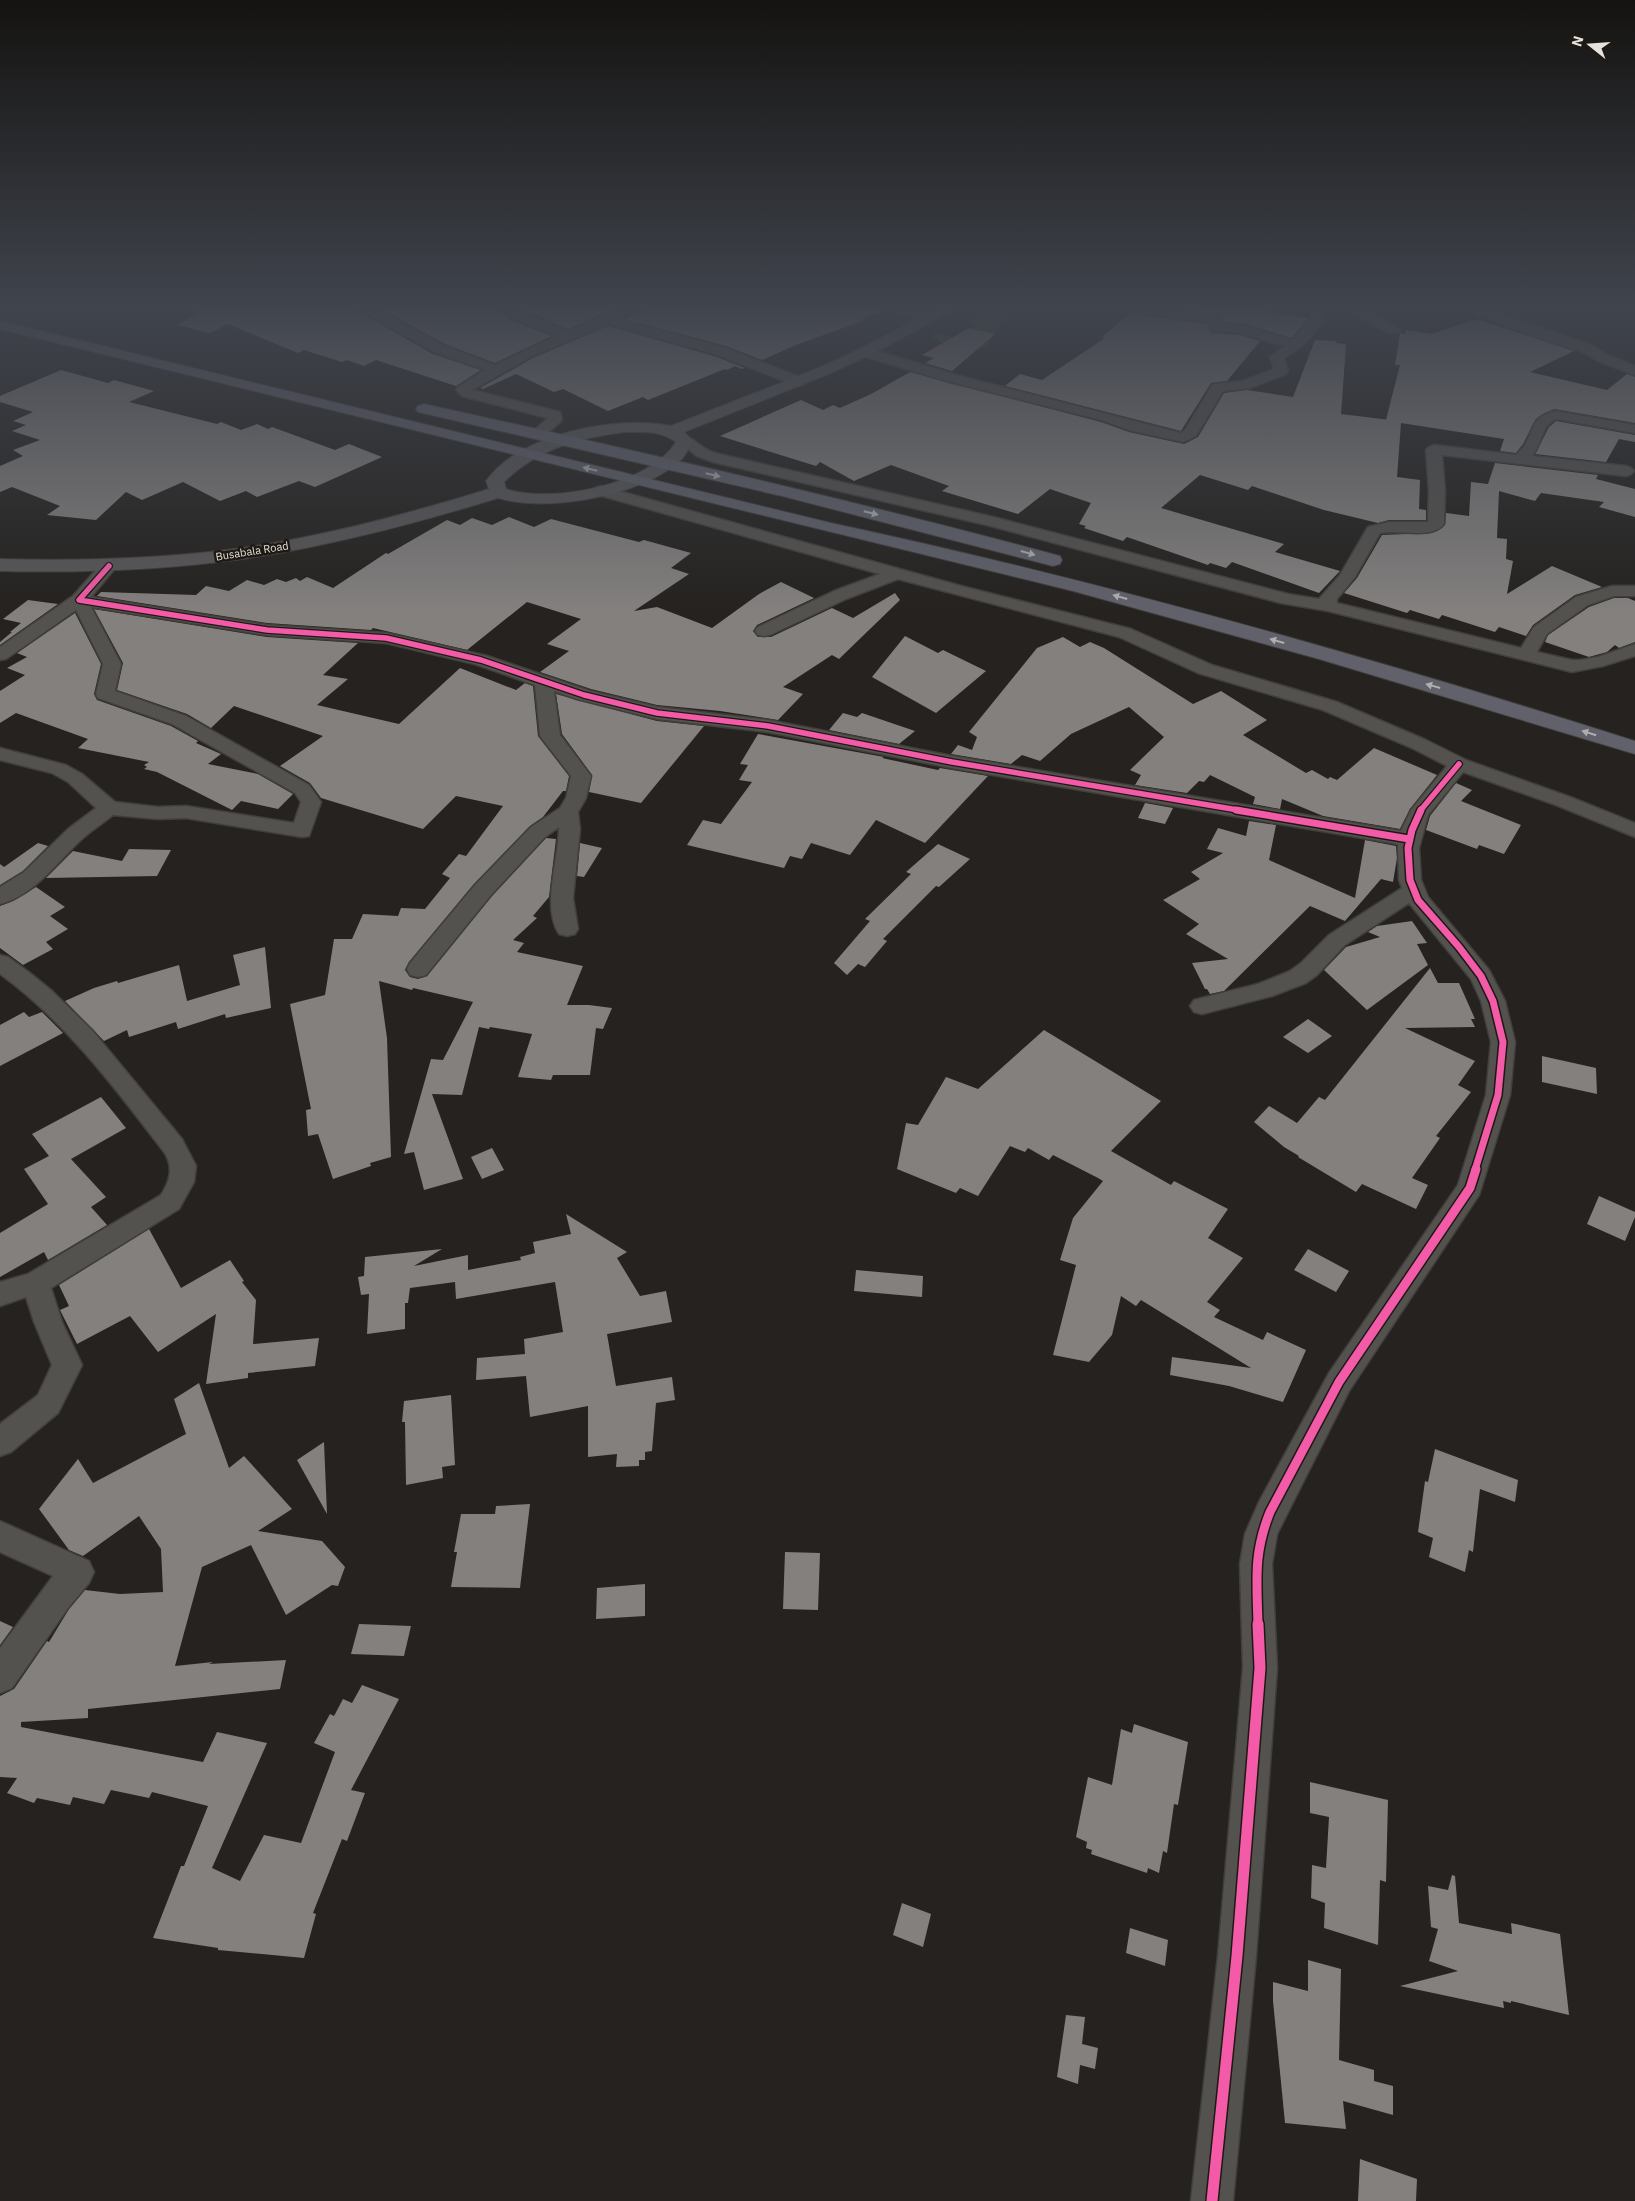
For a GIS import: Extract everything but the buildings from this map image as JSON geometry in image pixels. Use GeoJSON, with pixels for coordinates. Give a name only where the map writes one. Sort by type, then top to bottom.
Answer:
{"type":"FeatureCollection","features":[{"type":"Feature","properties":{"kind":"highway"},"geometry":{"type":"LineString","coordinates":[[335,407],[832,528],[948,552],[1096,590],[1514,710],[1635,748]]}},
{"type":"Feature","properties":{"kind":"highway"},"geometry":{"type":"LineString","coordinates":[[411,407],[666,464],[971,537],[1067,564]]}},
{"type":"Feature","properties":{"kind":"highway"},"geometry":{"type":"LineString","coordinates":[[1105,575],[1635,730]]}},
{"type":"Feature","properties":{"kind":"street"},"geometry":{"type":"LineString","coordinates":[[522,407],[555,415],[555,419],[537,434]]}},
{"type":"Feature","properties":{"kind":"street"},"geometry":{"type":"LineString","coordinates":[[678,436],[744,407]]}},
{"type":"Feature","properties":{"kind":"street"},"geometry":{"type":"LineString","coordinates":[[1066,407],[1107,417],[1134,428],[1183,438],[1191,434],[1207,407]]}},
{"type":"Feature","properties":{"kind":"street"},"geometry":{"type":"LineString","coordinates":[[1525,460],[1524,455],[1529,452],[1538,426],[1544,419],[1550,416],[1561,415],[1635,429]]}},
{"type":"Feature","properties":{"kind":"street"},"geometry":{"type":"LineString","coordinates":[[678,436],[682,450],[666,464],[638,480],[600,491],[560,498],[524,499],[498,492],[495,481],[508,467],[529,454],[563,440],[600,430],[624,427],[654,427],[678,436],[702,454],[718,459],[989,521],[1287,599],[1328,606],[1525,656],[1572,666],[1587,666],[1635,649]]}},
{"type":"Feature","properties":{"kind":"street"},"geometry":{"type":"LineString","coordinates":[[1328,606],[1328,598],[1346,577],[1374,530],[1380,527],[1398,526],[1426,528],[1436,524],[1437,491],[1434,450],[1626,471]]}},
{"type":"Feature","properties":{"kind":"street"},"geometry":{"type":"LineString","coordinates":[[600,491],[896,574],[1125,633],[1205,669],[1330,706],[1419,744],[1459,764],[1563,800],[1635,831]]}},
{"type":"Feature","properties":{"kind":"street","name":"Busabala Road"},"geometry":{"type":"LineString","coordinates":[[0,565],[109,566],[196,559],[322,539],[436,511],[498,492]]}},
{"type":"Feature","properties":{"kind":"street"},"geometry":{"type":"LineString","coordinates":[[0,655],[79,600],[109,566]]}},
{"type":"Feature","properties":{"kind":"street"},"geometry":{"type":"LineString","coordinates":[[764,631],[840,595],[896,574]]}},
{"type":"Feature","properties":{"kind":"street"},"geometry":{"type":"LineString","coordinates":[[1525,656],[1540,631],[1582,601],[1612,591],[1635,590]]}},
{"type":"Feature","properties":{"kind":"street"},"geometry":{"type":"LineString","coordinates":[[79,600],[267,630],[386,638],[481,660],[612,704],[658,713],[768,726],[952,762],[1409,839]]}},
{"type":"Feature","properties":{"kind":"street"},"geometry":{"type":"LineString","coordinates":[[0,754],[59,769],[75,778],[109,808],[158,813],[186,812],[302,831],[311,802],[302,789],[179,720],[105,694],[112,664],[79,600]]}},
{"type":"Feature","properties":{"kind":"street"},"geometry":{"type":"LineString","coordinates":[[1618,656],[1635,665]]}},
{"type":"Feature","properties":{"kind":"street"},"geometry":{"type":"LineString","coordinates":[[418,968],[482,890],[538,832],[568,812],[576,798],[580,776],[550,736],[544,682]]}},
{"type":"Feature","properties":{"kind":"street"},"geometry":{"type":"LineString","coordinates":[[1212,2201],[1237,1956],[1260,1668],[1256,1564],[1261,1534],[1270,1512],[1340,1382],[1470,1188],[1498,1095],[1503,1042],[1493,1001],[1481,976],[1459,947],[1418,900],[1410,872],[1409,839],[1418,814],[1459,764]]}},
{"type":"Feature","properties":{"kind":"street"},"geometry":{"type":"LineString","coordinates":[[0,897],[32,877],[75,834],[109,808]]}},
{"type":"Feature","properties":{"kind":"street"},"geometry":{"type":"LineString","coordinates":[[567,929],[562,898],[570,829],[568,812]]}},
{"type":"Feature","properties":{"kind":"street"},"geometry":{"type":"LineString","coordinates":[[1202,1006],[1280,985],[1299,977],[1316,963],[1322,953],[1336,941],[1414,890]]}},
{"type":"Feature","properties":{"kind":"street"},"geometry":{"type":"LineString","coordinates":[[0,962],[54,1004],[84,1037],[140,1103],[181,1159],[184,1174],[182,1184],[170,1202],[36,1283],[0,1294]]}},
{"type":"Feature","properties":{"kind":"street"},"geometry":{"type":"LineString","coordinates":[[0,1442],[48,1404],[66,1365],[48,1322],[36,1283]]}},
{"type":"Feature","properties":{"kind":"street"},"geometry":{"type":"LineString","coordinates":[[0,1536],[78,1572],[61,1589],[24,1646],[0,1676]]}},
{"type":"Feature","properties":{"kind":"cycle path"},"geometry":{"type":"LineString","coordinates":[[109,566],[79,600],[267,630],[386,638],[481,660],[584,695],[657,713],[768,726],[952,762],[1409,839]]}},
{"type":"Feature","properties":{"kind":"cycle path"},"geometry":{"type":"LineString","coordinates":[[1212,2201],[1237,1956],[1260,1668],[1256,1564],[1261,1534],[1270,1512],[1339,1382],[1470,1188],[1498,1095],[1503,1042],[1493,1001],[1481,976],[1459,947],[1418,900],[1410,880],[1408,848],[1418,814],[1459,764]]}}]}
